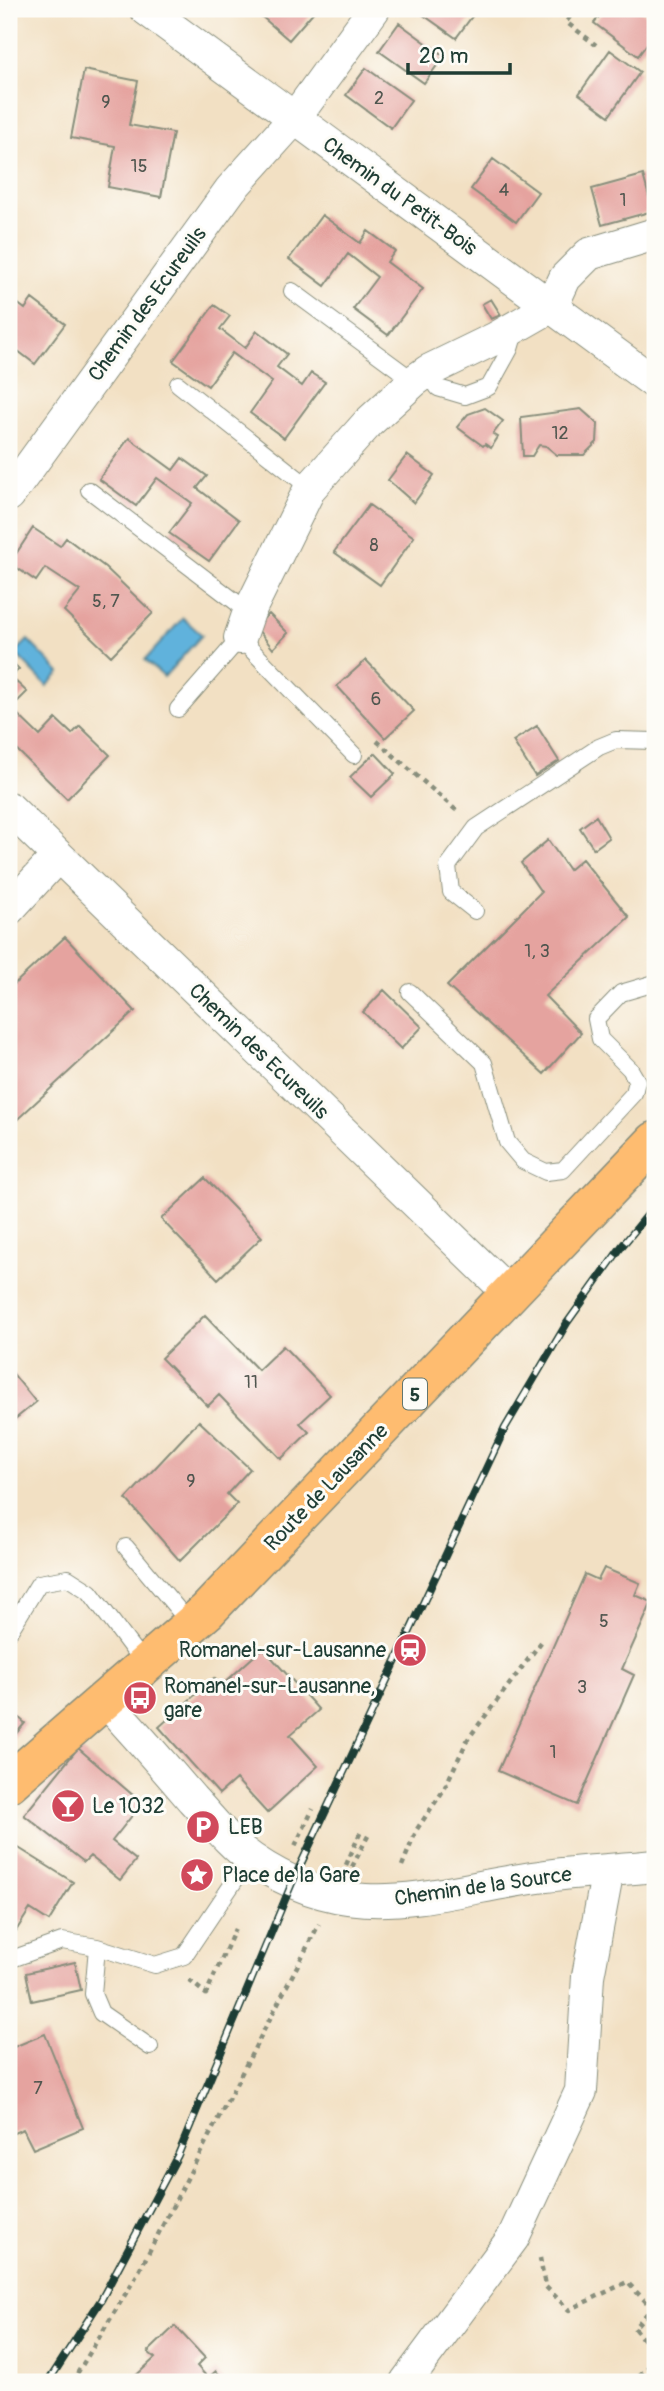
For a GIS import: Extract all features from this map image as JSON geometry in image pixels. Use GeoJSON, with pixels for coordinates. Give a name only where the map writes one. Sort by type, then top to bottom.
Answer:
{"type":"FeatureCollection","features":[{"type":"Feature","properties":{"kind":"main road","name":"Route de Lausanne"},"geometry":{"type":"LineString","coordinates":[[9,1783],[191,1625],[655,1141]]}},
{"type":"Feature","properties":{"kind":"street","name":"Chemin du Petit-Bois"},"geometry":{"type":"LineString","coordinates":[[146,9],[655,383]]}},
{"type":"Feature","properties":{"kind":"street","name":"Chemin des Ecureuils"},"geometry":{"type":"LineString","coordinates":[[9,495],[231,189],[294,119],[374,9]]}},
{"type":"Feature","properties":{"kind":"street"},"geometry":{"type":"LineString","coordinates":[[245,625],[310,488],[368,423],[421,376],[552,306],[565,278],[589,254],[655,234]]}},
{"type":"Feature","properties":{"kind":"street","name":"Chemin des Ecureuils"},"geometry":{"type":"LineString","coordinates":[[9,808],[510,1294]]}},
{"type":"Feature","properties":{"kind":"street"},"geometry":{"type":"LineString","coordinates":[[9,909],[58,856]]}},
{"type":"Feature","properties":{"kind":"street"},"geometry":{"type":"LineString","coordinates":[[104,1699],[221,1832],[250,1858],[280,1876],[330,1888]]}},
{"type":"Feature","properties":{"kind":"street","name":"Chemin de la Source"},"geometry":{"type":"LineString","coordinates":[[330,1888],[388,1899],[411,1899],[539,1877],[655,1866]]}},
{"type":"Feature","properties":{"kind":"street"},"geometry":{"type":"LineString","coordinates":[[406,2382],[513,2238],[581,2091],[587,1976],[608,1870]]}},
{"type":"Feature","properties":{"kind":"lane"},"geometry":{"type":"LineString","coordinates":[[292,291],[421,376]]}},
{"type":"Feature","properties":{"kind":"lane"},"geometry":{"type":"LineString","coordinates":[[177,384],[310,488]]}},
{"type":"Feature","properties":{"kind":"lane"},"geometry":{"type":"LineString","coordinates":[[89,490],[245,625],[354,755]]}},
{"type":"Feature","properties":{"kind":"lane"},"geometry":{"type":"LineString","coordinates":[[178,709],[245,625]]}},
{"type":"Feature","properties":{"kind":"lane"},"geometry":{"type":"LineString","coordinates":[[475,911],[451,891],[447,866],[476,828],[599,747],[616,740],[655,741]]}},
{"type":"Feature","properties":{"kind":"lane"},"geometry":{"type":"LineString","coordinates":[[410,992],[484,1063],[507,1142],[523,1161],[546,1172],[563,1170],[634,1093],[638,1081],[630,1069],[600,1039],[596,1019],[621,993],[655,983]]}},
{"type":"Feature","properties":{"kind":"lane"},"geometry":{"type":"LineString","coordinates":[[126,1548],[191,1625]]}},
{"type":"Feature","properties":{"kind":"lane"},"geometry":{"type":"LineString","coordinates":[[9,1632],[39,1583],[68,1578],[90,1592],[144,1664]]}},
{"type":"Feature","properties":{"kind":"lane"},"geometry":{"type":"LineString","coordinates":[[9,1960],[62,1941],[97,1947],[155,1965],[184,1956],[250,1858]]}},
{"type":"Feature","properties":{"kind":"lane"},"geometry":{"type":"LineString","coordinates":[[97,1947],[93,1994],[101,2013],[150,2048]]}},
{"type":"Feature","properties":{"kind":"path"},"geometry":{"type":"LineString","coordinates":[[576,9],[566,22],[596,45]]}},
{"type":"Feature","properties":{"kind":"path"},"geometry":{"type":"LineString","coordinates":[[354,755],[376,740],[476,828]]}},
{"type":"Feature","properties":{"kind":"path"},"geometry":{"type":"LineString","coordinates":[[388,1899],[418,1829],[443,1791],[468,1739],[542,1641]]}},
{"type":"Feature","properties":{"kind":"path"},"geometry":{"type":"LineString","coordinates":[[280,1876],[313,1809]]}},
{"type":"Feature","properties":{"kind":"path"},"geometry":{"type":"LineString","coordinates":[[72,2382],[137,2275],[330,1888],[369,1834]]}},
{"type":"Feature","properties":{"kind":"path"},"geometry":{"type":"LineString","coordinates":[[520,2222],[537,2236],[545,2286],[569,2310],[627,2283],[652,2308],[634,2328],[655,2354]]}},
{"type":"Feature","properties":{"kind":"path"},"geometry":{"type":"LineString","coordinates":[[632,2382],[655,2361]]}},
{"type":"Feature","properties":{"kind":"water"},"geometry":{"type":"Polygon","coordinates":[[[183,618],[202,635],[164,677],[145,660],[183,618]]]}},
{"type":"Feature","properties":{"kind":"water"},"geometry":{"type":"Polygon","coordinates":[[[28,640],[60,673],[47,686],[15,653],[28,640]]]}},
{"type":"Feature","properties":{"kind":"building"},"geometry":{"type":"Polygon","coordinates":[[[253,9],[316,9],[289,40],[253,9]]]}},
{"type":"Feature","properties":{"kind":"building"},"geometry":{"type":"Polygon","coordinates":[[[415,9],[473,9],[476,11],[456,38],[415,9]]]}},
{"type":"Feature","properties":{"kind":"building"},"geometry":{"type":"Polygon","coordinates":[[[605,9],[639,9],[655,21],[655,33],[638,56],[594,23],[605,9]]]}},
{"type":"Feature","properties":{"kind":"building"},"geometry":{"type":"Polygon","coordinates":[[[399,23],[444,56],[424,83],[379,51],[399,23]]]}},
{"type":"Feature","properties":{"kind":"building"},"geometry":{"type":"Polygon","coordinates":[[[610,50],[640,72],[609,116],[579,94],[610,50]]]}},
{"type":"Feature","properties":{"kind":"building"},"geometry":{"type":"Polygon","coordinates":[[[366,68],[411,100],[391,128],[346,95],[366,68]]]}},
{"type":"Feature","properties":{"kind":"building"},"geometry":{"type":"Polygon","coordinates":[[[84,70],[138,81],[129,125],[173,133],[161,197],[108,187],[115,146],[71,138],[84,70]]]}},
{"type":"Feature","properties":{"kind":"building"},"geometry":{"type":"Polygon","coordinates":[[[493,159],[538,192],[516,222],[471,189],[493,159]]]}},
{"type":"Feature","properties":{"kind":"building"},"geometry":{"type":"Polygon","coordinates":[[[643,175],[653,211],[602,225],[592,189],[643,175]]]}},
{"type":"Feature","properties":{"kind":"building"},"geometry":{"type":"Polygon","coordinates":[[[322,215],[360,243],[368,231],[395,251],[387,262],[423,289],[388,335],[353,309],[377,277],[348,254],[325,286],[289,259],[322,215]]]}},
{"type":"Feature","properties":{"kind":"building"},"geometry":{"type":"Polygon","coordinates":[[[9,297],[25,309],[32,299],[65,324],[35,364],[9,344],[9,297]]]}},
{"type":"Feature","properties":{"kind":"building"},"geometry":{"type":"Polygon","coordinates":[[[491,299],[501,315],[491,319],[482,304],[491,299]]]}},
{"type":"Feature","properties":{"kind":"building"},"geometry":{"type":"Polygon","coordinates":[[[214,305],[230,316],[220,329],[245,348],[257,331],[287,354],[277,367],[302,386],[311,373],[325,382],[284,438],[250,413],[272,382],[232,353],[208,386],[173,361],[214,305]]]}},
{"type":"Feature","properties":{"kind":"building"},"geometry":{"type":"Polygon","coordinates":[[[485,408],[503,421],[493,434],[498,437],[491,448],[485,444],[483,446],[457,427],[468,414],[485,408]]]}},
{"type":"Feature","properties":{"kind":"building"},"geometry":{"type":"Polygon","coordinates":[[[581,409],[598,424],[597,442],[584,455],[557,455],[546,446],[539,445],[532,456],[523,456],[521,417],[581,409]]]}},
{"type":"Feature","properties":{"kind":"building"},"geometry":{"type":"Polygon","coordinates":[[[129,438],[173,470],[182,458],[207,476],[197,488],[239,520],[209,561],[169,533],[192,503],[157,478],[136,506],[99,479],[129,438]]]}},
{"type":"Feature","properties":{"kind":"building"},"geometry":{"type":"Polygon","coordinates":[[[407,455],[434,475],[414,503],[388,480],[407,455]]]}},
{"type":"Feature","properties":{"kind":"building"},"geometry":{"type":"Polygon","coordinates":[[[369,505],[414,537],[380,585],[334,552],[369,505]]]}},
{"type":"Feature","properties":{"kind":"building"},"geometry":{"type":"Polygon","coordinates":[[[33,528],[60,546],[66,538],[105,567],[153,613],[111,656],[64,611],[80,591],[45,568],[36,581],[10,563],[33,528]]]}},
{"type":"Feature","properties":{"kind":"building"},"geometry":{"type":"Polygon","coordinates":[[[269,614],[288,633],[273,649],[255,626],[269,614]]]}},
{"type":"Feature","properties":{"kind":"building"},"geometry":{"type":"Polygon","coordinates":[[[9,659],[19,669],[11,677],[27,692],[11,708],[40,736],[56,719],[72,734],[80,726],[110,755],[67,799],[9,742],[9,659]]]}},
{"type":"Feature","properties":{"kind":"building"},"geometry":{"type":"Polygon","coordinates":[[[366,660],[414,711],[385,738],[337,686],[366,660]]]}},
{"type":"Feature","properties":{"kind":"building"},"geometry":{"type":"Polygon","coordinates":[[[537,726],[559,761],[535,776],[513,741],[537,726]]]}},
{"type":"Feature","properties":{"kind":"building"},"geometry":{"type":"Polygon","coordinates":[[[375,753],[395,774],[371,797],[350,777],[375,753]]]}},
{"type":"Feature","properties":{"kind":"building"},"geometry":{"type":"Polygon","coordinates":[[[596,816],[609,838],[594,849],[580,828],[596,816]]]}},
{"type":"Feature","properties":{"kind":"building"},"geometry":{"type":"Polygon","coordinates":[[[548,840],[569,870],[582,859],[629,917],[545,996],[581,1033],[544,1074],[447,986],[541,892],[521,863],[548,840]]]}},
{"type":"Feature","properties":{"kind":"building"},"geometry":{"type":"Polygon","coordinates":[[[65,937],[135,1011],[9,1127],[9,989],[65,937]]]}},
{"type":"Feature","properties":{"kind":"building"},"geometry":{"type":"Polygon","coordinates":[[[384,990],[422,1027],[401,1049],[363,1012],[384,990]]]}},
{"type":"Feature","properties":{"kind":"building"},"geometry":{"type":"Polygon","coordinates":[[[205,1178],[262,1237],[218,1279],[161,1219],[205,1178]]]}},
{"type":"Feature","properties":{"kind":"building"},"geometry":{"type":"Polygon","coordinates":[[[205,1315],[258,1370],[283,1346],[330,1395],[300,1423],[309,1432],[281,1459],[219,1395],[208,1406],[161,1358],[205,1315]]]}},
{"type":"Feature","properties":{"kind":"building"},"geometry":{"type":"Polygon","coordinates":[[[9,1369],[36,1402],[9,1424],[9,1369]]]}},
{"type":"Feature","properties":{"kind":"building"},"geometry":{"type":"Polygon","coordinates":[[[199,1421],[250,1469],[227,1494],[237,1504],[180,1561],[126,1499],[199,1421]]]}},
{"type":"Feature","properties":{"kind":"building"},"geometry":{"type":"Polygon","coordinates":[[[604,1568],[640,1583],[635,1595],[652,1602],[622,1669],[634,1675],[577,1805],[498,1771],[585,1574],[598,1580],[604,1568]]]}},
{"type":"Feature","properties":{"kind":"building"},"geometry":{"type":"Polygon","coordinates":[[[263,1648],[319,1710],[290,1735],[318,1766],[267,1813],[236,1779],[219,1794],[159,1727],[214,1678],[221,1686],[263,1648]]]}},
{"type":"Feature","properties":{"kind":"building"},"geometry":{"type":"Polygon","coordinates":[[[9,1709],[25,1723],[9,1742],[9,1709]]]}},
{"type":"Feature","properties":{"kind":"building"},"geometry":{"type":"Polygon","coordinates":[[[78,1748],[142,1803],[112,1841],[136,1860],[120,1880],[90,1856],[84,1862],[24,1815],[78,1748]]]}},
{"type":"Feature","properties":{"kind":"building"},"geometry":{"type":"Polygon","coordinates":[[[9,1842],[73,1882],[49,1921],[30,1909],[14,1934],[9,1931],[9,1842]]]}},
{"type":"Feature","properties":{"kind":"building"},"geometry":{"type":"Polygon","coordinates":[[[75,1962],[81,1990],[32,2001],[26,1973],[75,1962]]]}},
{"type":"Feature","properties":{"kind":"building"},"geometry":{"type":"Polygon","coordinates":[[[45,2034],[83,2128],[33,2149],[23,2129],[9,2135],[9,2049],[45,2034]]]}},
{"type":"Feature","properties":{"kind":"building"},"geometry":{"type":"Polygon","coordinates":[[[175,2326],[205,2358],[197,2366],[208,2378],[216,2371],[226,2382],[129,2382],[155,2358],[148,2352],[175,2326]]]}},
{"type":"Feature","properties":{"kind":"railway"},"geometry":{"type":"LineString","coordinates":[[48,2382],[101,2300],[178,2155],[292,1883],[505,1428],[567,1323],[622,1246],[655,1206]]}},
{"type":"Feature","properties":{"kind":"place","name":"Romanel-sur-Lausanne"},"geometry":{"type":"Point","coordinates":[410,1650]}},
{"type":"Feature","properties":{"kind":"place","name":"Romanel-sur-Lausanne, gare"},"geometry":{"type":"Point","coordinates":[140,1698]}},
{"type":"Feature","properties":{"kind":"place","name":"Le 1032"},"geometry":{"type":"Point","coordinates":[68,1806]}},
{"type":"Feature","properties":{"kind":"place","name":"LEB"},"geometry":{"type":"Point","coordinates":[203,1827]}},
{"type":"Feature","properties":{"kind":"place","name":"Place de la Gare"},"geometry":{"type":"Point","coordinates":[197,1875]}}]}
